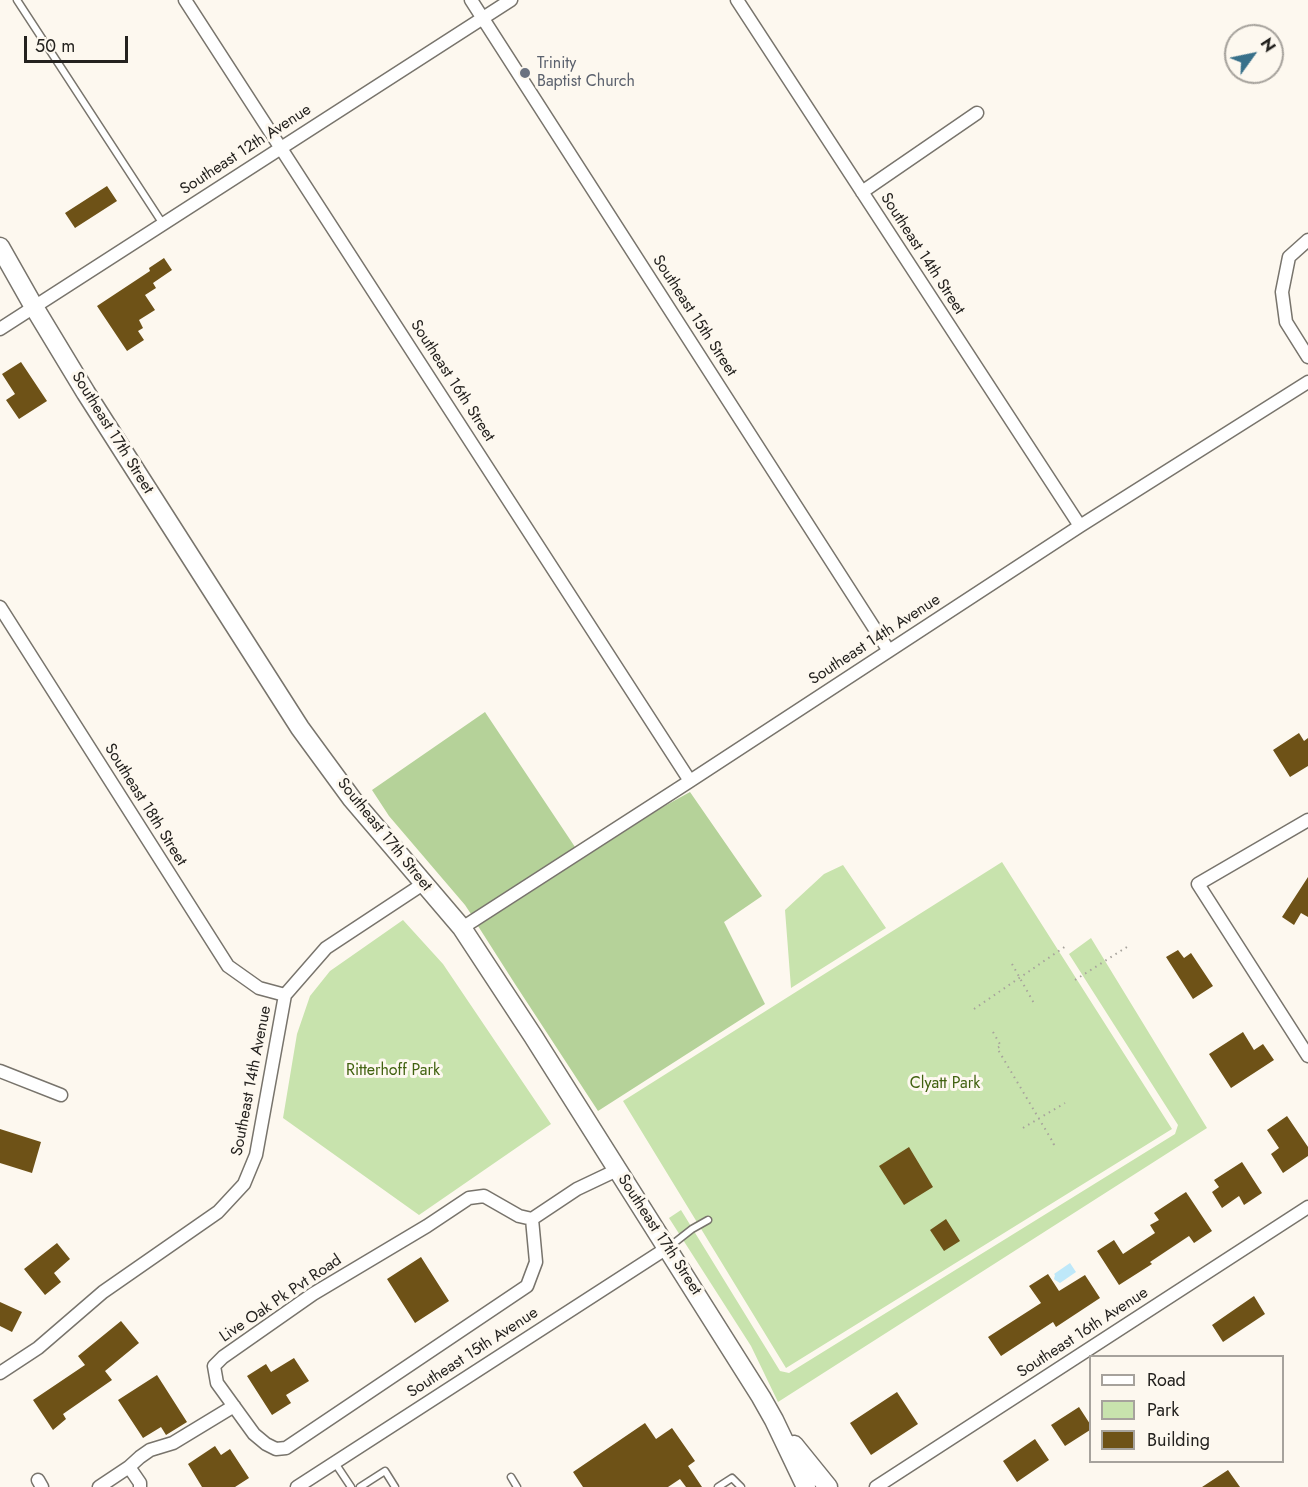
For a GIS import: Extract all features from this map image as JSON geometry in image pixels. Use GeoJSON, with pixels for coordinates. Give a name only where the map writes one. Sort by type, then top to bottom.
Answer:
{"type":"FeatureCollection","features":[{"type":"Feature","properties":{"kind":"main road","name":"Southeast 17th Street"},"geometry":{"type":"LineString","coordinates":[[0,247],[86,393],[300,728],[352,799],[462,928],[533,1036],[774,1420],[806,1487]]}},
{"type":"Feature","properties":{"kind":"main road","name":"Southeast 17th Street"},"geometry":{"type":"LineString","coordinates":[[774,1420],[828,1487]]}},
{"type":"Feature","properties":{"kind":"street","name":"Southeast 16th Street"},"geometry":{"type":"LineString","coordinates":[[185,0],[690,781]]}},
{"type":"Feature","properties":{"kind":"street","name":"Southeast 15th Street"},"geometry":{"type":"LineString","coordinates":[[471,0],[890,651]]}},
{"type":"Feature","properties":{"kind":"street","name":"Southeast 12th Avenue"},"geometry":{"type":"LineString","coordinates":[[0,328],[511,0]]}},
{"type":"Feature","properties":{"kind":"street","name":"Southeast 14th Street"},"geometry":{"type":"LineString","coordinates":[[737,0],[1080,526]]}},
{"type":"Feature","properties":{"kind":"street"},"geometry":{"type":"LineString","coordinates":[[862,192],[977,114]]}},
{"type":"Feature","properties":{"kind":"street"},"geometry":{"type":"LineString","coordinates":[[1308,240],[1289,257],[1282,292],[1286,322],[1308,357]]}},
{"type":"Feature","properties":{"kind":"street","name":"Southeast 14th Avenue"},"geometry":{"type":"LineString","coordinates":[[462,928],[1080,526],[1308,382]]}},
{"type":"Feature","properties":{"kind":"street","name":"Southeast 18th Street"},"geometry":{"type":"LineString","coordinates":[[0,607],[228,966],[259,988],[285,995]]}},
{"type":"Feature","properties":{"kind":"street"},"geometry":{"type":"LineString","coordinates":[[1308,820],[1198,884],[1308,1056]]}},
{"type":"Feature","properties":{"kind":"street","name":"Southeast 14th Avenue"},"geometry":{"type":"LineString","coordinates":[[0,1373],[38,1348],[103,1292],[218,1212],[244,1184],[256,1155],[285,995],[326,948],[423,884]]}},
{"type":"Feature","properties":{"kind":"street"},"geometry":{"type":"LineString","coordinates":[[0,1071],[61,1095]]}},
{"type":"Feature","properties":{"kind":"street"},"geometry":{"type":"LineString","coordinates":[[532,1219],[577,1190],[617,1170]]}},
{"type":"Feature","properties":{"kind":"street","name":"Live Oak Pk Pvt Road"},"geometry":{"type":"LineString","coordinates":[[484,1196],[519,1216],[532,1219],[536,1262],[527,1286],[286,1448],[276,1449],[254,1434],[217,1383],[214,1366],[223,1357],[313,1294],[427,1226],[469,1198],[484,1196]]}},
{"type":"Feature","properties":{"kind":"street","name":"Southeast 16th Avenue"},"geometry":{"type":"LineString","coordinates":[[876,1487],[1308,1207]]}},
{"type":"Feature","properties":{"kind":"street","name":"Southeast 15th Avenue"},"geometry":{"type":"LineString","coordinates":[[297,1487],[667,1248]]}},
{"type":"Feature","properties":{"kind":"street"},"geometry":{"type":"LineString","coordinates":[[99,1487],[150,1450],[172,1443],[234,1406]]}},
{"type":"Feature","properties":{"kind":"street"},"geometry":{"type":"LineString","coordinates":[[129,1467],[140,1483],[140,1487]]}},
{"type":"Feature","properties":{"kind":"lane"},"geometry":{"type":"LineString","coordinates":[[17,0],[163,224]]}},
{"type":"Feature","properties":{"kind":"lane"},"geometry":{"type":"LineString","coordinates":[[667,1248],[708,1220]]}},
{"type":"Feature","properties":{"kind":"lane"},"geometry":{"type":"LineString","coordinates":[[335,1463],[351,1487]]}},
{"type":"Feature","properties":{"kind":"lane"},"geometry":{"type":"LineString","coordinates":[[360,1487],[385,1471],[395,1487]]}},
{"type":"Feature","properties":{"kind":"lane"},"geometry":{"type":"LineString","coordinates":[[511,1478],[518,1487]]}},
{"type":"Feature","properties":{"kind":"lane"},"geometry":{"type":"LineString","coordinates":[[718,1487],[732,1478],[741,1487]]}},
{"type":"Feature","properties":{"kind":"path"},"geometry":{"type":"LineString","coordinates":[[1075,980],[1130,945]]}},
{"type":"Feature","properties":{"kind":"path"},"geometry":{"type":"LineString","coordinates":[[974,1009],[1066,946]]}},
{"type":"Feature","properties":{"kind":"path"},"geometry":{"type":"LineString","coordinates":[[1012,964],[1035,1005]]}},
{"type":"Feature","properties":{"kind":"path"},"geometry":{"type":"LineString","coordinates":[[993,1032],[1001,1046],[997,1048],[1054,1144],[1052,1146]]}},
{"type":"Feature","properties":{"kind":"path"},"geometry":{"type":"LineString","coordinates":[[1023,1128],[1065,1102]]}},
{"type":"Feature","properties":{"kind":"green space"},"geometry":{"type":"Polygon","coordinates":[[[485,712],[575,847],[471,914],[389,816],[372,790],[485,712]]]}},
{"type":"Feature","properties":{"kind":"green space"},"geometry":{"type":"Polygon","coordinates":[[[690,792],[762,896],[724,922],[765,1004],[598,1111],[478,926],[661,808],[690,792]]]}},
{"type":"Feature","properties":{"kind":"green space","name":"Clyatt Park"},"geometry":{"type":"Polygon","coordinates":[[[1002,862],[1172,1129],[786,1368],[623,1101],[1002,862]]]}},
{"type":"Feature","properties":{"kind":"green space"},"geometry":{"type":"Polygon","coordinates":[[[843,865],[886,928],[791,988],[785,910],[824,874],[843,865]]]}},
{"type":"Feature","properties":{"kind":"green space","name":"Ritterhoff Park"},"geometry":{"type":"Polygon","coordinates":[[[403,920],[443,964],[551,1124],[419,1215],[283,1118],[297,1034],[310,996],[330,971],[403,920]]]}},
{"type":"Feature","properties":{"kind":"green space"},"geometry":{"type":"Polygon","coordinates":[[[1091,938],[1207,1128],[778,1402],[751,1346],[669,1218],[681,1210],[780,1371],[789,1373],[1175,1134],[1178,1125],[1069,954],[1091,938]]]}},
{"type":"Feature","properties":{"kind":"water"},"geometry":{"type":"Polygon","coordinates":[[[1070,1263],[1076,1272],[1060,1283],[1055,1280],[1054,1274],[1070,1263]]]}},
{"type":"Feature","properties":{"kind":"building"},"geometry":{"type":"Polygon","coordinates":[[[107,186],[117,201],[75,228],[65,213],[107,186]]]}},
{"type":"Feature","properties":{"kind":"building"},"geometry":{"type":"Polygon","coordinates":[[[164,258],[172,270],[153,283],[156,288],[145,295],[155,310],[139,320],[143,328],[138,331],[144,340],[127,351],[97,306],[150,271],[149,268],[164,258]]]}},
{"type":"Feature","properties":{"kind":"building"},"geometry":{"type":"Polygon","coordinates":[[[21,362],[47,401],[19,419],[6,400],[15,394],[2,374],[21,362]]]}},
{"type":"Feature","properties":{"kind":"building"},"geometry":{"type":"Polygon","coordinates":[[[1299,733],[1304,741],[1308,738],[1308,766],[1290,777],[1273,750],[1299,733]]]}},
{"type":"Feature","properties":{"kind":"building"},"geometry":{"type":"Polygon","coordinates":[[[1308,877],[1308,917],[1301,913],[1294,925],[1282,917],[1308,877]]]}},
{"type":"Feature","properties":{"kind":"building"},"geometry":{"type":"Polygon","coordinates":[[[1178,950],[1184,958],[1191,953],[1213,986],[1193,999],[1166,957],[1178,950]]]}},
{"type":"Feature","properties":{"kind":"building"},"geometry":{"type":"Polygon","coordinates":[[[1243,1032],[1254,1050],[1263,1044],[1274,1060],[1231,1088],[1209,1054],[1243,1032]]]}},
{"type":"Feature","properties":{"kind":"building"},"geometry":{"type":"Polygon","coordinates":[[[1287,1116],[1308,1147],[1308,1156],[1283,1173],[1271,1154],[1279,1148],[1267,1130],[1287,1116]]]}},
{"type":"Feature","properties":{"kind":"building"},"geometry":{"type":"Polygon","coordinates":[[[0,1129],[41,1142],[32,1173],[0,1163],[0,1129]]]}},
{"type":"Feature","properties":{"kind":"building"},"geometry":{"type":"Polygon","coordinates":[[[909,1147],[933,1187],[904,1205],[879,1166],[909,1147]]]}},
{"type":"Feature","properties":{"kind":"building"},"geometry":{"type":"Polygon","coordinates":[[[1242,1162],[1262,1193],[1244,1205],[1239,1196],[1222,1208],[1212,1192],[1219,1187],[1214,1180],[1242,1162]]]}},
{"type":"Feature","properties":{"kind":"building"},"geometry":{"type":"Polygon","coordinates":[[[1186,1192],[1212,1231],[1194,1243],[1189,1236],[1119,1285],[1097,1251],[1114,1240],[1123,1254],[1155,1233],[1150,1225],[1159,1220],[1154,1213],[1186,1192]]]}},
{"type":"Feature","properties":{"kind":"building"},"geometry":{"type":"Polygon","coordinates":[[[946,1219],[960,1241],[944,1251],[930,1230],[946,1219]]]}},
{"type":"Feature","properties":{"kind":"building"},"geometry":{"type":"Polygon","coordinates":[[[57,1243],[70,1259],[54,1273],[61,1282],[45,1295],[24,1269],[57,1243]]]}},
{"type":"Feature","properties":{"kind":"building"},"geometry":{"type":"Polygon","coordinates":[[[421,1257],[449,1301],[415,1323],[387,1279],[421,1257]]]}},
{"type":"Feature","properties":{"kind":"building"},"geometry":{"type":"Polygon","coordinates":[[[1048,1274],[1059,1291],[1085,1275],[1100,1298],[1056,1327],[1053,1322],[1001,1356],[988,1337],[1041,1303],[1029,1286],[1048,1274]]]}},
{"type":"Feature","properties":{"kind":"building"},"geometry":{"type":"Polygon","coordinates":[[[1254,1296],[1265,1314],[1223,1342],[1212,1325],[1254,1296]]]}},
{"type":"Feature","properties":{"kind":"building"},"geometry":{"type":"Polygon","coordinates":[[[0,1302],[22,1312],[12,1332],[0,1326],[0,1302]]]}},
{"type":"Feature","properties":{"kind":"building"},"geometry":{"type":"Polygon","coordinates":[[[121,1321],[139,1343],[105,1371],[112,1380],[63,1414],[66,1419],[53,1430],[33,1400],[85,1365],[78,1356],[121,1321]]]}},
{"type":"Feature","properties":{"kind":"building"},"geometry":{"type":"Polygon","coordinates":[[[294,1358],[309,1381],[286,1395],[291,1403],[272,1415],[247,1376],[266,1364],[271,1372],[294,1358]]]}},
{"type":"Feature","properties":{"kind":"building"},"geometry":{"type":"Polygon","coordinates":[[[157,1375],[187,1422],[166,1435],[161,1427],[143,1438],[118,1400],[157,1375]]]}},
{"type":"Feature","properties":{"kind":"building"},"geometry":{"type":"Polygon","coordinates":[[[897,1392],[918,1424],[871,1455],[850,1423],[897,1392]]]}},
{"type":"Feature","properties":{"kind":"building"},"geometry":{"type":"Polygon","coordinates":[[[1079,1407],[1089,1422],[1089,1431],[1065,1446],[1051,1425],[1079,1407]]]}},
{"type":"Feature","properties":{"kind":"building"},"geometry":{"type":"Polygon","coordinates":[[[645,1423],[656,1439],[672,1428],[695,1461],[688,1466],[702,1487],[686,1487],[680,1479],[668,1487],[583,1487],[573,1472],[645,1423]]]}},
{"type":"Feature","properties":{"kind":"building"},"geometry":{"type":"Polygon","coordinates":[[[1035,1439],[1049,1460],[1017,1482],[1003,1461],[1035,1439]]]}},
{"type":"Feature","properties":{"kind":"building"},"geometry":{"type":"Polygon","coordinates":[[[215,1446],[221,1455],[230,1449],[249,1478],[235,1487],[202,1487],[188,1464],[215,1446]]]}},
{"type":"Feature","properties":{"kind":"building"},"geometry":{"type":"Polygon","coordinates":[[[1228,1470],[1240,1487],[1202,1487],[1228,1470]]]}},
{"type":"Feature","properties":{"kind":"place","name":"Trinity Baptist Church"},"geometry":{"type":"Point","coordinates":[525,73]}}]}
